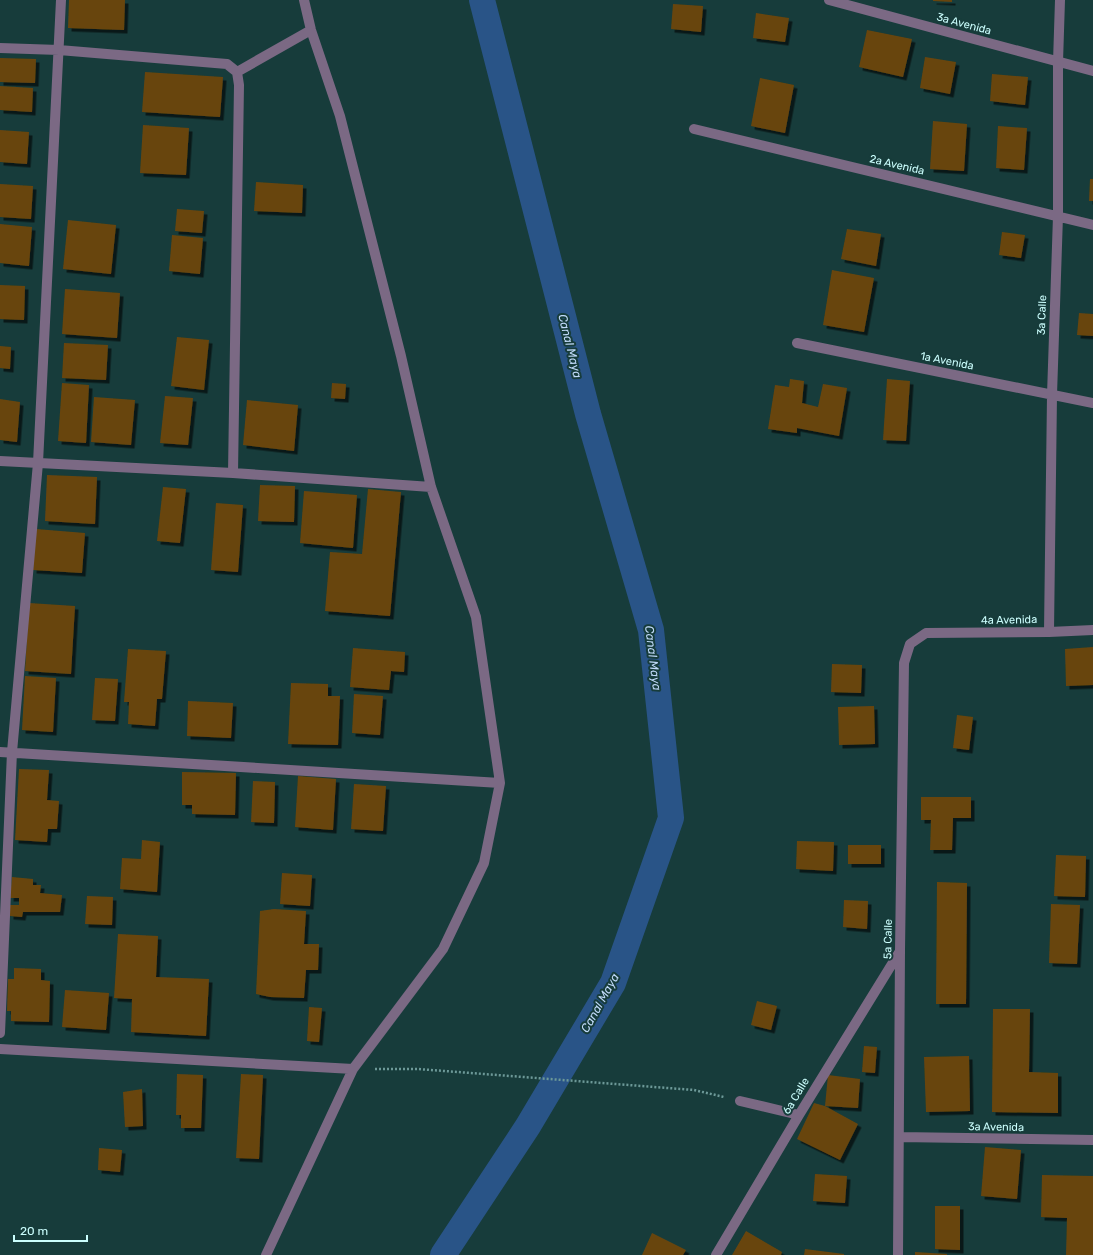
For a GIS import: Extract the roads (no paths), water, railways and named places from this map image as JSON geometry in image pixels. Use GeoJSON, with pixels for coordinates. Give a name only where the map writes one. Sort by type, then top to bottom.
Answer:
{"type":"FeatureCollection","features":[{"type":"Feature","properties":{"kind":"street"},"geometry":{"type":"LineString","coordinates":[[0,1033],[12,752],[38,463],[59,50],[60,0]]}},
{"type":"Feature","properties":{"kind":"street"},"geometry":{"type":"LineString","coordinates":[[266,1255],[353,1069],[443,949],[484,863],[500,783],[476,617],[431,487],[401,356],[340,116],[311,30],[304,0]]}},
{"type":"Feature","properties":{"kind":"street","name":"3a Avenida"},"geometry":{"type":"LineString","coordinates":[[829,0],[1093,71]]}},
{"type":"Feature","properties":{"kind":"street","name":"3a Calle"},"geometry":{"type":"LineString","coordinates":[[1048,632],[1052,395],[1058,216],[1058,62],[1060,0]]}},
{"type":"Feature","properties":{"kind":"street"},"geometry":{"type":"LineString","coordinates":[[237,72],[311,30]]}},
{"type":"Feature","properties":{"kind":"street"},"geometry":{"type":"LineString","coordinates":[[0,48],[59,50],[227,64],[237,72],[239,85],[233,473]]}},
{"type":"Feature","properties":{"kind":"street","name":"2a Avenida"},"geometry":{"type":"LineString","coordinates":[[694,129],[1093,225]]}},
{"type":"Feature","properties":{"kind":"street","name":"1a Avenida"},"geometry":{"type":"LineString","coordinates":[[797,343],[1093,403]]}},
{"type":"Feature","properties":{"kind":"street"},"geometry":{"type":"LineString","coordinates":[[0,461],[233,473],[431,487]]}},
{"type":"Feature","properties":{"kind":"street","name":"4a Avenida"},"geometry":{"type":"LineString","coordinates":[[926,633],[1093,630]]}},
{"type":"Feature","properties":{"kind":"street","name":"5a Calle"},"geometry":{"type":"LineString","coordinates":[[898,1255],[904,663],[910,644],[926,633]]}},
{"type":"Feature","properties":{"kind":"street"},"geometry":{"type":"LineString","coordinates":[[0,752],[500,783]]}},
{"type":"Feature","properties":{"kind":"street","name":"6a Calle"},"geometry":{"type":"LineString","coordinates":[[716,1255],[799,1115],[900,951]]}},
{"type":"Feature","properties":{"kind":"street"},"geometry":{"type":"LineString","coordinates":[[0,1049],[353,1069]]}},
{"type":"Feature","properties":{"kind":"street"},"geometry":{"type":"LineString","coordinates":[[740,1101],[799,1115]]}},
{"type":"Feature","properties":{"kind":"street","name":"3a Avenida"},"geometry":{"type":"LineString","coordinates":[[899,1138],[1093,1140]]}},
{"type":"Feature","properties":{"kind":"waterway","name":"Canal Maya"},"geometry":{"type":"LineString","coordinates":[[443,1255],[528,1126],[613,983],[671,818],[651,630],[588,414],[482,0]]}}]}
